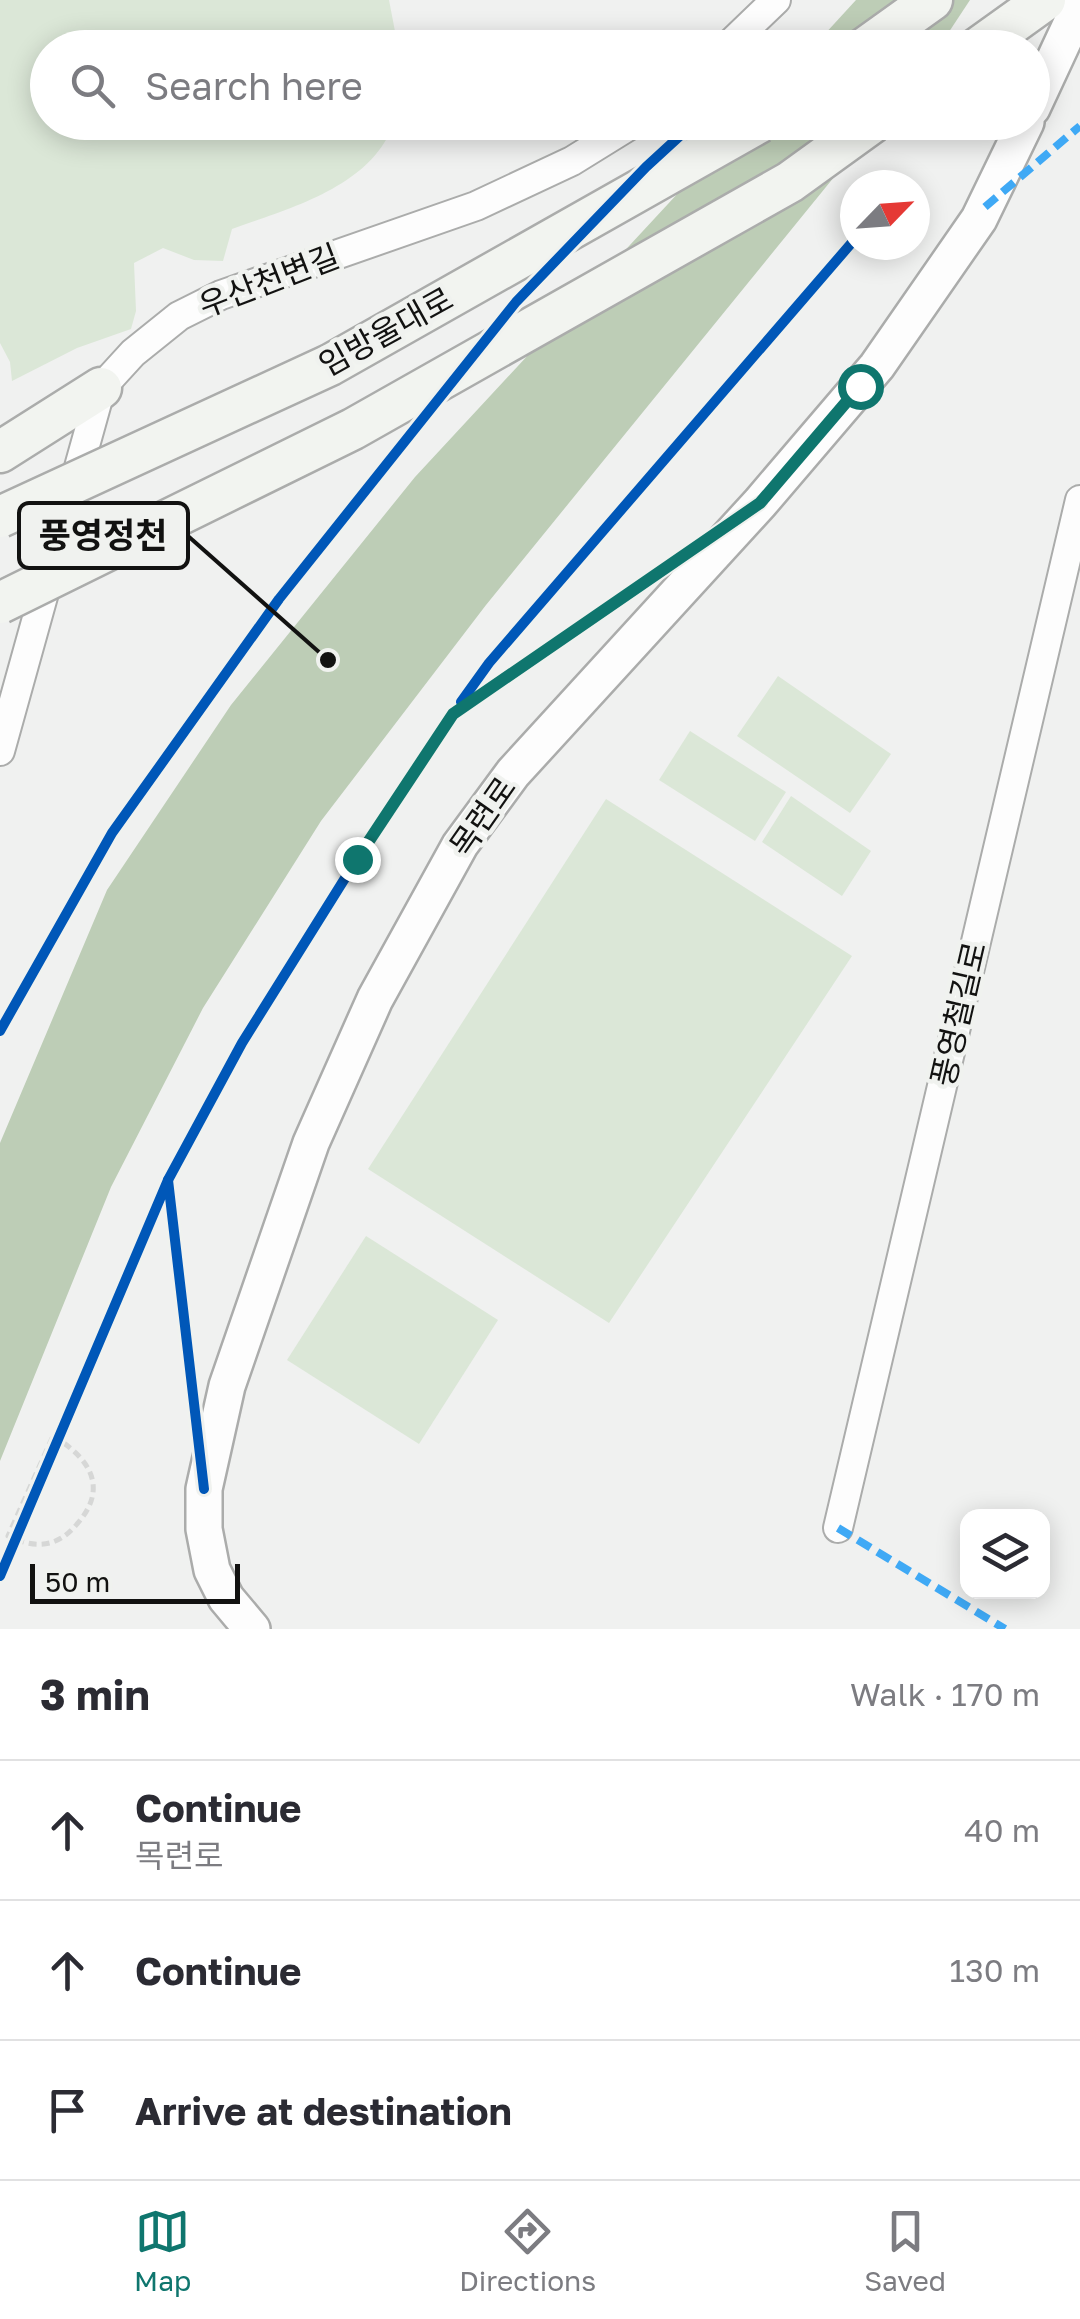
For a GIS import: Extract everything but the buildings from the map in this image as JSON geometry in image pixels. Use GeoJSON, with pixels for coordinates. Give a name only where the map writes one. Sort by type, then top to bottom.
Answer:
{"type":"FeatureCollection","features":[{"type":"Feature","properties":{"kind":"main road"},"geometry":{"type":"LineString","coordinates":[[890,30],[932,0]]}},
{"type":"Feature","properties":{"kind":"main road"},"geometry":{"type":"LineString","coordinates":[[1003,30],[1045,0]]}},
{"type":"Feature","properties":{"kind":"main road","name":"임방울대로"},"geometry":{"type":"LineString","coordinates":[[0,517],[330,365],[728,140]]}},
{"type":"Feature","properties":{"kind":"main road"},"geometry":{"type":"LineString","coordinates":[[0,603],[352,429],[790,182],[848,140]]}},
{"type":"Feature","properties":{"kind":"main road"},"geometry":{"type":"LineString","coordinates":[[0,452],[101,388]]}},
{"type":"Feature","properties":{"kind":"street"},"geometry":{"type":"LineString","coordinates":[[745,30],[776,0]]}},
{"type":"Feature","properties":{"kind":"street"},"geometry":{"type":"LineString","coordinates":[[1050,69],[1080,5]]}},
{"type":"Feature","properties":{"kind":"street","name":"우산천변길"},"geometry":{"type":"LineString","coordinates":[[0,751],[9,696],[101,388],[133,352],[179,316],[221,294],[476,206],[572,161],[606,140]]}},
{"type":"Feature","properties":{"kind":"street","name":"목련로"},"geometry":{"type":"LineString","coordinates":[[252,1629],[226,1598],[212,1570],[204,1529],[204,1489],[227,1386],[311,1143],[375,1000],[460,846],[513,773],[760,503],[877,366],[979,218],[1017,140]]}},
{"type":"Feature","properties":{"kind":"street","name":"풍영철길로"},"geometry":{"type":"LineString","coordinates":[[838,1528],[1080,500]]}},
{"type":"Feature","properties":{"kind":"path"},"geometry":{"type":"LineString","coordinates":[[8,1558],[66,1422]]}},
{"type":"Feature","properties":{"kind":"path"},"geometry":{"type":"LineString","coordinates":[[16,1540],[31,1546],[57,1543],[87,1514],[92,1502],[92,1476],[86,1463],[58,1439]]}},
{"type":"Feature","properties":{"kind":"shaded area"},"geometry":{"type":"Polygon","coordinates":[[[0,0],[389,0],[395,30],[30,30],[30,140],[386,140],[367,164],[326,192],[232,229],[223,261],[194,260],[163,248],[134,263],[136,311],[131,329],[77,348],[12,381],[10,362],[0,343],[0,0]]]}},
{"type":"Feature","properties":{"kind":"shaded area"},"geometry":{"type":"Polygon","coordinates":[[[856,0],[970,0],[950,30],[828,30],[856,0]]]}},
{"type":"Feature","properties":{"kind":"shaded area"},"geometry":{"type":"Polygon","coordinates":[[[727,140],[864,140],[486,605],[321,821],[203,1008],[111,1187],[0,1461],[0,1143],[107,890],[231,705],[415,477],[727,140]]]}},
{"type":"Feature","properties":{"kind":"shaded area"},"geometry":{"type":"Polygon","coordinates":[[[778,676],[891,754],[850,813],[737,736],[778,676]]]}},
{"type":"Feature","properties":{"kind":"shaded area"},"geometry":{"type":"Polygon","coordinates":[[[690,731],[786,792],[755,841],[659,780],[690,731]]]}},
{"type":"Feature","properties":{"kind":"shaded area"},"geometry":{"type":"Polygon","coordinates":[[[791,796],[871,851],[842,896],[762,842],[791,796]]]}},
{"type":"Feature","properties":{"kind":"shaded area"},"geometry":{"type":"Polygon","coordinates":[[[606,799],[852,956],[609,1323],[368,1169],[606,799]]]}},
{"type":"Feature","properties":{"kind":"shaded area"},"geometry":{"type":"Polygon","coordinates":[[[366,1236],[498,1320],[419,1444],[287,1360],[366,1236]]]}},
{"type":"Feature","properties":{"kind":"marked path"},"geometry":{"type":"LineString","coordinates":[[985,207],[1080,126]]}},
{"type":"Feature","properties":{"kind":"marked path"},"geometry":{"type":"LineString","coordinates":[[838,1528],[1005,1629]]}},
{"type":"Feature","properties":{"kind":"cycle path"},"geometry":{"type":"LineString","coordinates":[[0,1031],[112,833],[279,599],[516,302],[675,140]]}},
{"type":"Feature","properties":{"kind":"cycle path"},"geometry":{"type":"LineString","coordinates":[[461,702],[489,663],[840,256]]}},
{"type":"Feature","properties":{"kind":"cycle path"},"geometry":{"type":"LineString","coordinates":[[168,1180],[242,1043],[453,714],[760,503]]}},
{"type":"Feature","properties":{"kind":"cycle path"},"geometry":{"type":"LineString","coordinates":[[0,1576],[168,1180],[204,1489]]}},
{"type":"Feature","properties":{"kind":"place","name":"풍영정천"},"geometry":{"type":"Point","coordinates":[328,660]}},
{"type":"Feature","properties":{"kind":"route"},"geometry":{"type":"LineString","coordinates":[[357,859],[453,714],[760,503],[860,386]]}}]}
